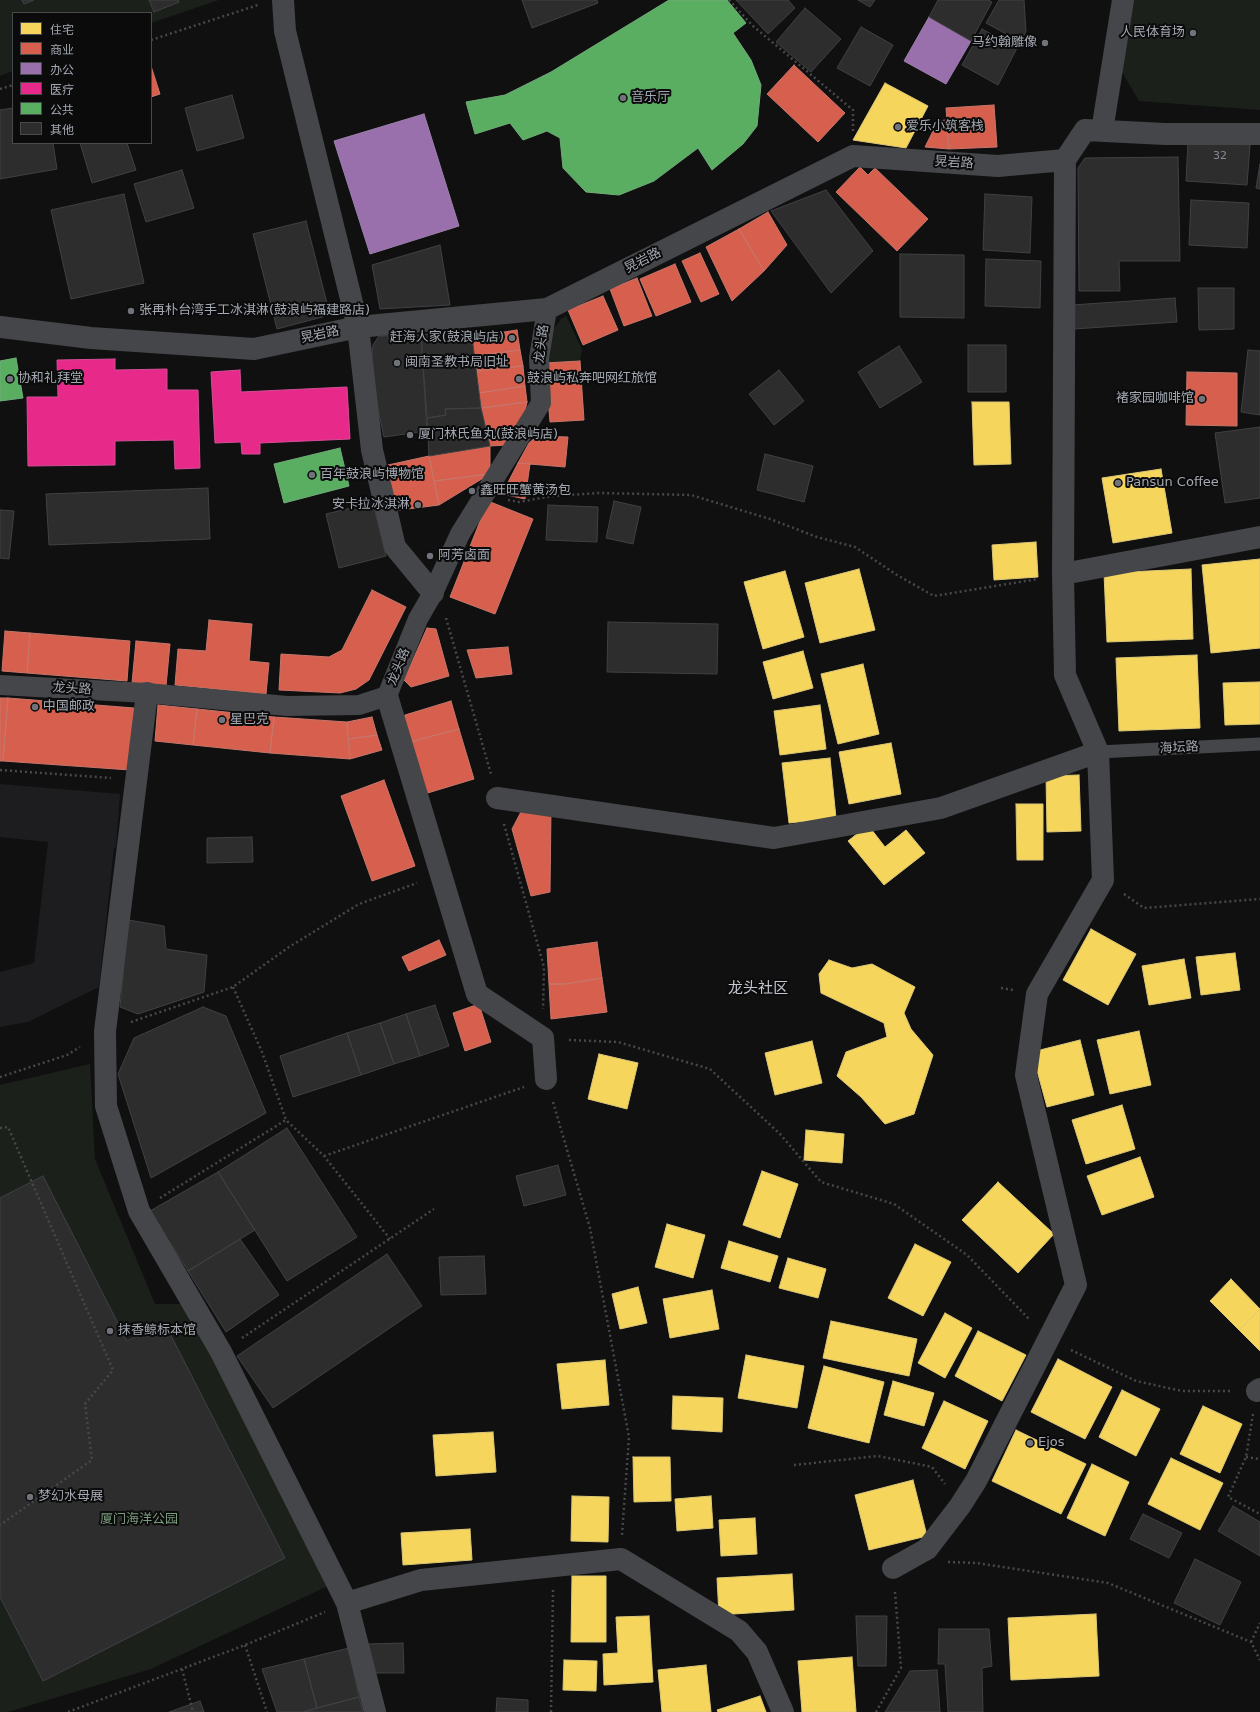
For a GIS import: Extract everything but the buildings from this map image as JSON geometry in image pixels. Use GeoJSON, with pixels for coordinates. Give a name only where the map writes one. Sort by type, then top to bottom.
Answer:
{"type":"FeatureCollection","features":[{"type":"Feature","properties":{"kind":"street"},"geometry":{"type":"LineString","coordinates":[[283,0],[285,31],[358,327],[372,450],[395,546],[433,593]]}},
{"type":"Feature","properties":{"kind":"street"},"geometry":{"type":"LineString","coordinates":[[1102,131],[1123,0]]}},
{"type":"Feature","properties":{"kind":"street"},"geometry":{"type":"LineString","coordinates":[[893,1568],[927,1549],[960,1506],[976,1481],[1076,1284],[1026,1075],[1037,994],[1103,880],[1098,752],[1065,675],[1062,574],[1065,160],[1085,130],[1165,134],[1260,134]]}},
{"type":"Feature","properties":{"kind":"street","name":"晃岩路"},"geometry":{"type":"LineString","coordinates":[[0,327],[91,338],[254,349],[358,327],[547,309],[853,156],[998,166],[1065,160]]}},
{"type":"Feature","properties":{"kind":"street","name":"龙头路"},"geometry":{"type":"LineString","coordinates":[[0,685],[146,693],[287,706],[358,704],[387,696],[418,619],[433,593],[460,534],[541,402],[539,358],[547,309]]}},
{"type":"Feature","properties":{"kind":"street"},"geometry":{"type":"LineString","coordinates":[[1062,574],[1260,537]]}},
{"type":"Feature","properties":{"kind":"street"},"geometry":{"type":"LineString","coordinates":[[146,693],[105,1031],[106,1106],[139,1211],[221,1352],[347,1603],[375,1712]]}},
{"type":"Feature","properties":{"kind":"street"},"geometry":{"type":"LineString","coordinates":[[387,696],[477,994],[543,1038],[546,1080]]}},
{"type":"Feature","properties":{"kind":"street"},"geometry":{"type":"LineString","coordinates":[[497,798],[774,838],[941,808],[1098,752]]}},
{"type":"Feature","properties":{"kind":"street"},"geometry":{"type":"LineString","coordinates":[[347,1603],[421,1580],[621,1559],[739,1631],[757,1652],[783,1712]]}},
{"type":"Feature","properties":{"kind":"lane","name":"海坛路"},"geometry":{"type":"LineString","coordinates":[[1098,752],[1260,744]]}},
{"type":"Feature","properties":{"kind":"path"},"geometry":{"type":"LineString","coordinates":[[729,0],[753,26],[853,110],[853,156]]}},
{"type":"Feature","properties":{"kind":"path"},"geometry":{"type":"LineString","coordinates":[[152,40],[259,5]]}},
{"type":"Feature","properties":{"kind":"path"},"geometry":{"type":"LineString","coordinates":[[0,89],[12,85]]}},
{"type":"Feature","properties":{"kind":"path"},"geometry":{"type":"LineString","coordinates":[[483,496],[519,502],[553,496],[599,493],[691,495],[770,519],[817,537],[855,547],[897,575],[934,596],[1062,574]]}},
{"type":"Feature","properties":{"kind":"path"},"geometry":{"type":"LineString","coordinates":[[0,770],[136,780]]}},
{"type":"Feature","properties":{"kind":"path"},"geometry":{"type":"LineString","coordinates":[[0,1076],[67,1055],[105,1031],[233,987],[289,947],[359,904],[440,874]]}},
{"type":"Feature","properties":{"kind":"path"},"geometry":{"type":"LineString","coordinates":[[1103,880],[1144,908],[1260,900]]}},
{"type":"Feature","properties":{"kind":"path"},"geometry":{"type":"LineString","coordinates":[[233,987],[262,1052],[286,1120],[324,1156],[390,1239]]}},
{"type":"Feature","properties":{"kind":"path"},"geometry":{"type":"LineString","coordinates":[[543,1038],[618,1042],[710,1069],[780,1134],[821,1182],[894,1204],[967,1255],[1048,1339],[1136,1381],[1182,1391],[1259,1390],[1246,1457],[1228,1497],[1260,1514]]}},
{"type":"Feature","properties":{"kind":"path"},"geometry":{"type":"LineString","coordinates":[[324,1156],[546,1080],[590,1228],[629,1437],[621,1559]]}},
{"type":"Feature","properties":{"kind":"path"},"geometry":{"type":"LineString","coordinates":[[139,1211],[286,1120]]}},
{"type":"Feature","properties":{"kind":"path"},"geometry":{"type":"LineString","coordinates":[[0,1128],[8,1127],[113,1370],[85,1404],[92,1460],[0,1525]]}},
{"type":"Feature","properties":{"kind":"path"},"geometry":{"type":"LineString","coordinates":[[221,1352],[434,1209]]}},
{"type":"Feature","properties":{"kind":"path"},"geometry":{"type":"LineString","coordinates":[[794,1465],[878,1456],[932,1467],[960,1506]]}},
{"type":"Feature","properties":{"kind":"path"},"geometry":{"type":"LineString","coordinates":[[1246,1457],[1260,1459]]}},
{"type":"Feature","properties":{"kind":"path"},"geometry":{"type":"LineString","coordinates":[[943,1562],[977,1563],[1108,1583],[1251,1642],[1260,1660]]}},
{"type":"Feature","properties":{"kind":"path"},"geometry":{"type":"LineString","coordinates":[[551,1712],[553,1566]]}},
{"type":"Feature","properties":{"kind":"path"},"geometry":{"type":"LineString","coordinates":[[876,1712],[901,1668],[893,1568]]}},
{"type":"Feature","properties":{"kind":"path"},"geometry":{"type":"LineString","coordinates":[[68,1712],[245,1645],[347,1603]]}},
{"type":"Feature","properties":{"kind":"path"},"geometry":{"type":"LineString","coordinates":[[1251,1642],[1260,1623]]}},
{"type":"Feature","properties":{"kind":"path"},"geometry":{"type":"LineString","coordinates":[[245,1645],[267,1712]]}},
{"type":"Feature","properties":{"kind":"path"},"geometry":{"type":"LineString","coordinates":[[182,1669],[193,1712]]}},
{"type":"Feature","properties":{"kind":"shaded area"},"geometry":{"type":"Polygon","coordinates":[[[0,784],[120,794],[116,847],[114,848],[99,987],[28,1022],[0,1027],[0,972],[34,963],[48,842],[0,837],[0,784]]]}},
{"type":"Feature","properties":{"kind":"green space"},"geometry":{"type":"Polygon","coordinates":[[[0,0],[219,0],[152,23],[152,12],[12,12],[12,71],[0,76],[0,0]]]}},
{"type":"Feature","properties":{"kind":"green space","name":"人民体育场"},"geometry":{"type":"Polygon","coordinates":[[[1133,0],[1260,0],[1260,110],[1139,101],[1119,67],[1133,0]]]}},
{"type":"Feature","properties":{"kind":"green space"},"geometry":{"type":"Polygon","coordinates":[[[566,316],[582,349],[580,361],[545,363],[552,331],[561,319],[566,316]]]}},
{"type":"Feature","properties":{"kind":"green space","name":"厦门海洋公园"},"geometry":{"type":"Polygon","coordinates":[[[90,1064],[95,1159],[155,1304],[186,1304],[328,1586],[151,1669],[8,1712],[0,1712],[0,1085],[90,1064]]]}},
{"type":"Feature","properties":{"kind":"place","name":"人民体育场"},"geometry":{"type":"Point","coordinates":[1193,33]}},
{"type":"Feature","properties":{"kind":"place","name":"马约翰雕像"},"geometry":{"type":"Point","coordinates":[1045,43]}},
{"type":"Feature","properties":{"kind":"place","name":"音乐厅"},"geometry":{"type":"Point","coordinates":[623,98]}},
{"type":"Feature","properties":{"kind":"place","name":"爱乐小筑客栈"},"geometry":{"type":"Point","coordinates":[898,127]}},
{"type":"Feature","properties":{"kind":"place","name":"张再朴台湾手工冰淇淋(鼓浪屿福建路店)"},"geometry":{"type":"Point","coordinates":[131,311]}},
{"type":"Feature","properties":{"kind":"place","name":"赶海人家(鼓浪屿店)"},"geometry":{"type":"Point","coordinates":[512,338]}},
{"type":"Feature","properties":{"kind":"place","name":"闽南圣教书局旧址"},"geometry":{"type":"Point","coordinates":[397,363]}},
{"type":"Feature","properties":{"kind":"place","name":"协和礼拜堂"},"geometry":{"type":"Point","coordinates":[10,379]}},
{"type":"Feature","properties":{"kind":"place","name":"鼓浪屿私奔吧网红旅馆"},"geometry":{"type":"Point","coordinates":[519,379]}},
{"type":"Feature","properties":{"kind":"place","name":"褚家园咖啡馆"},"geometry":{"type":"Point","coordinates":[1202,399]}},
{"type":"Feature","properties":{"kind":"place","name":"厦门林氏鱼丸(鼓浪屿店)"},"geometry":{"type":"Point","coordinates":[410,435]}},
{"type":"Feature","properties":{"kind":"place","name":"百年鼓浪屿博物馆"},"geometry":{"type":"Point","coordinates":[312,475]}},
{"type":"Feature","properties":{"kind":"place","name":"Pansun Coffee"},"geometry":{"type":"Point","coordinates":[1118,483]}},
{"type":"Feature","properties":{"kind":"place","name":"鑫旺旺蟹黄汤包"},"geometry":{"type":"Point","coordinates":[472,491]}},
{"type":"Feature","properties":{"kind":"place","name":"安卡拉冰淇淋"},"geometry":{"type":"Point","coordinates":[418,505]}},
{"type":"Feature","properties":{"kind":"place","name":"阿芳卤面"},"geometry":{"type":"Point","coordinates":[430,556]}},
{"type":"Feature","properties":{"kind":"place","name":"中国邮政"},"geometry":{"type":"Point","coordinates":[35,707]}},
{"type":"Feature","properties":{"kind":"place","name":"星巴克"},"geometry":{"type":"Point","coordinates":[222,720]}},
{"type":"Feature","properties":{"kind":"place","name":"抹香鲸标本馆"},"geometry":{"type":"Point","coordinates":[110,1331]}},
{"type":"Feature","properties":{"kind":"place","name":"Ejos"},"geometry":{"type":"Point","coordinates":[1030,1443]}},
{"type":"Feature","properties":{"kind":"place","name":"梦幻水母展"},"geometry":{"type":"Point","coordinates":[30,1497]}},
{"type":"Feature","properties":{"kind":"district","name":"龙头社区"},"geometry":{"type":"Point","coordinates":[758,989]}}]}
